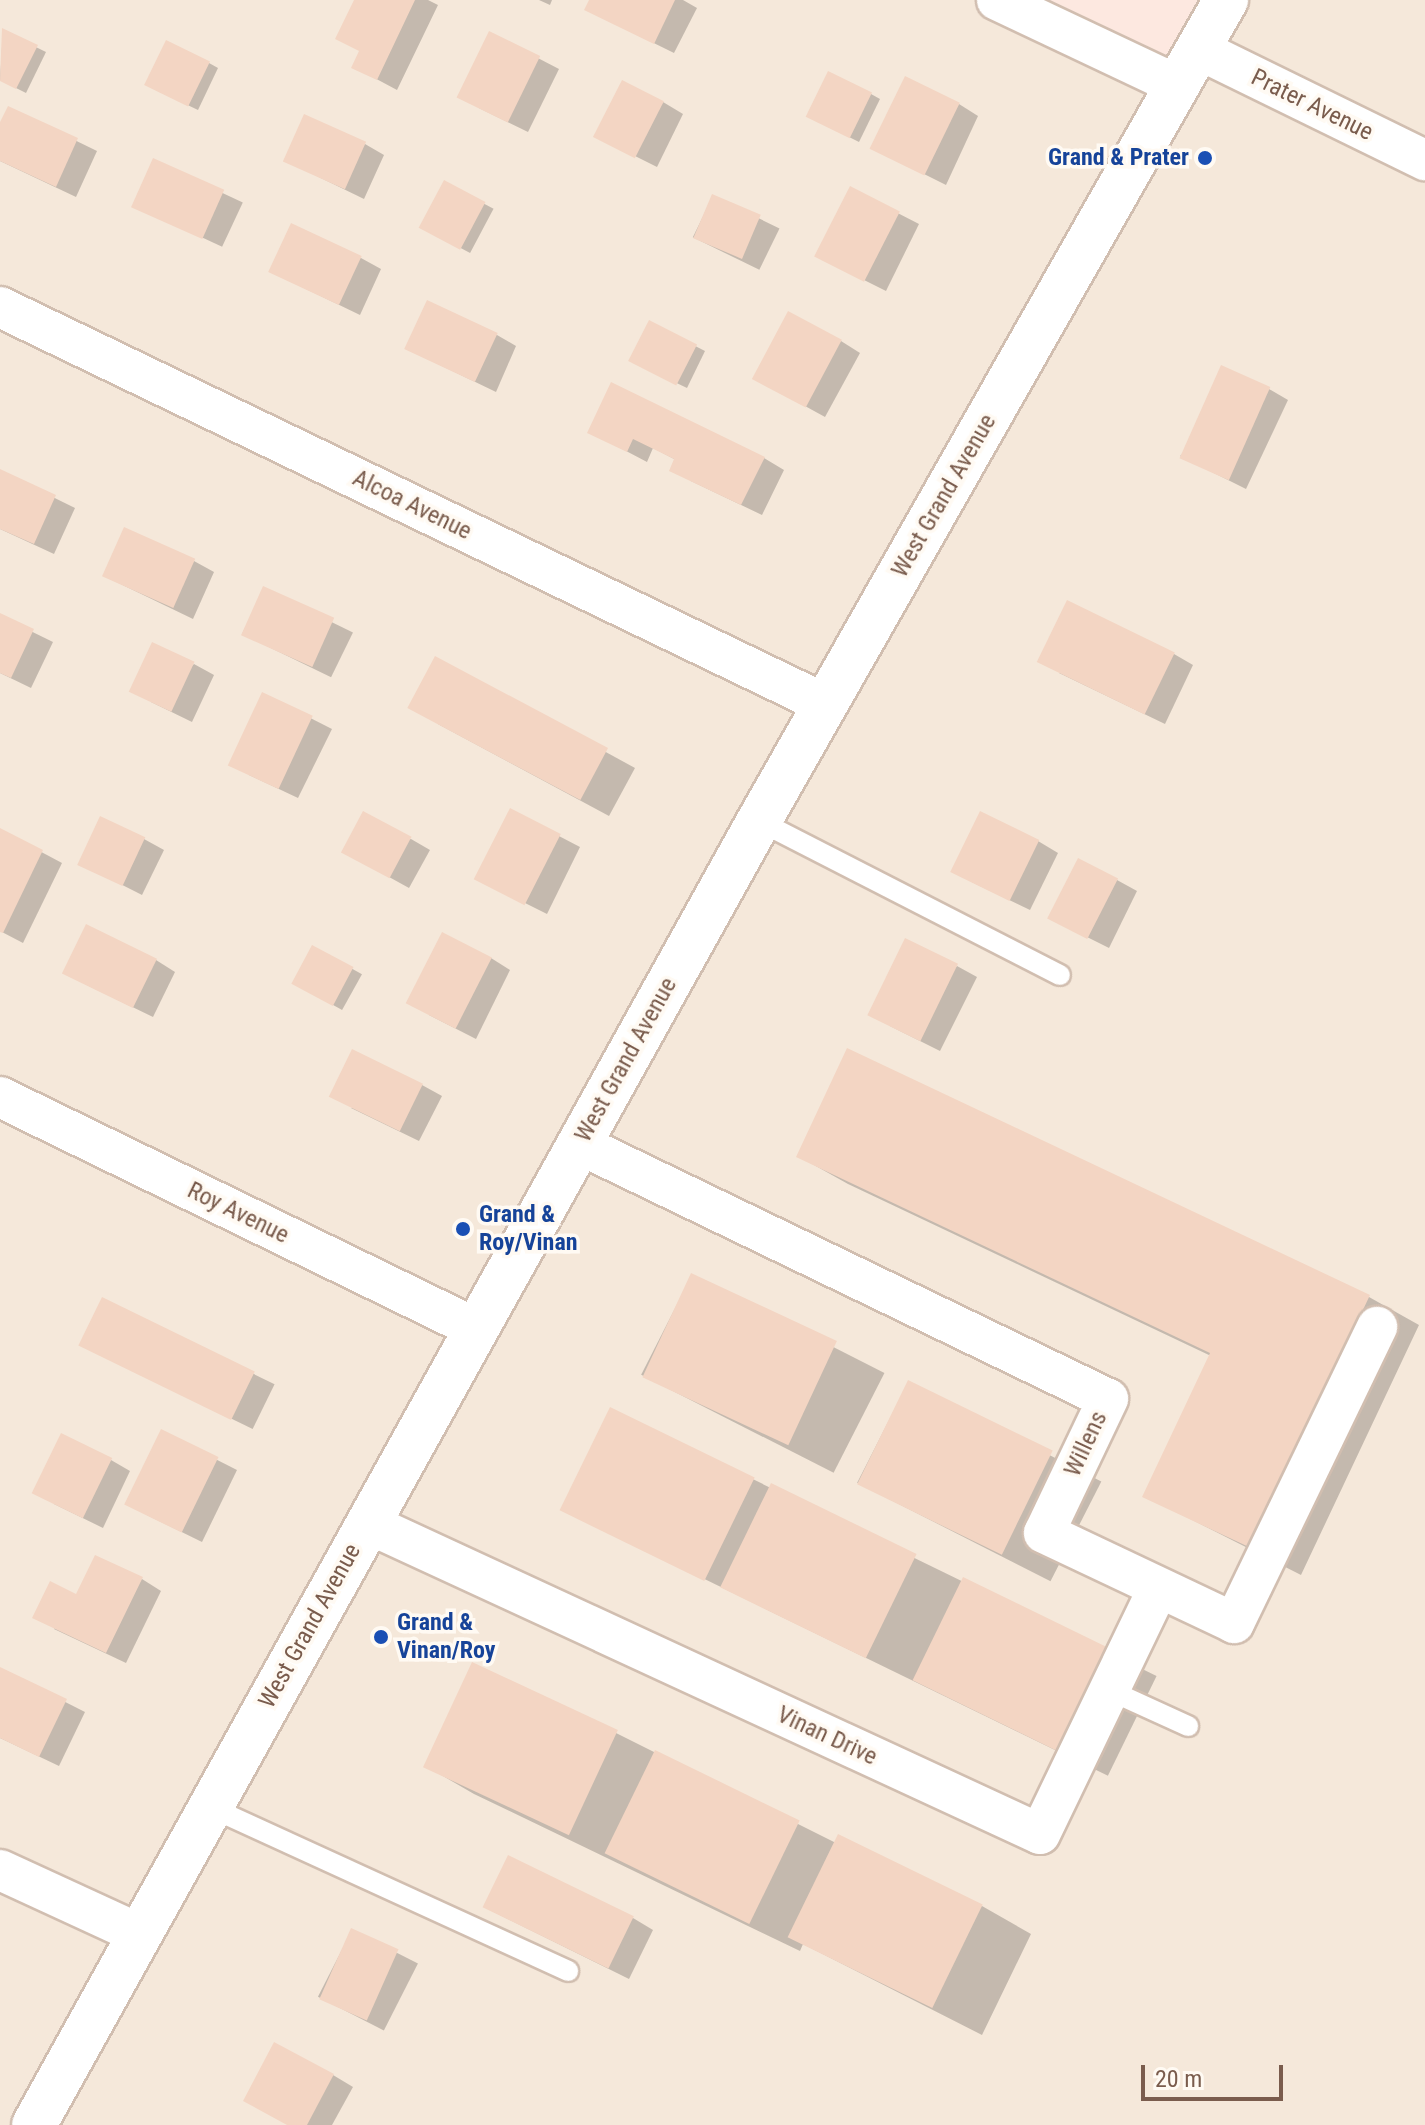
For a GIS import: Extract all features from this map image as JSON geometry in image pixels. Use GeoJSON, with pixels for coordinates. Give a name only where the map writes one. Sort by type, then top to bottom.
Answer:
{"type":"FeatureCollection","features":[{"type":"Feature","properties":{"kind":"main road","name":"West Grand Avenue"},"geometry":{"type":"LineString","coordinates":[[34,2125],[759,821],[1226,0]]}},
{"type":"Feature","properties":{"kind":"street","name":"Prater Avenue"},"geometry":{"type":"LineString","coordinates":[[997,0],[1188,68],[1425,160]]}},
{"type":"Feature","properties":{"kind":"street","name":"Alcoa Avenue"},"geometry":{"type":"LineString","coordinates":[[0,307],[825,704]]}},
{"type":"Feature","properties":{"kind":"street","name":"Roy Avenue"},"geometry":{"type":"LineString","coordinates":[[0,1097],[477,1329]]}},
{"type":"Feature","properties":{"kind":"street","name":"Willens"},"geometry":{"type":"LineString","coordinates":[[579,1144],[1108,1399],[1044,1533],[1234,1623],[1377,1327]]}},
{"type":"Feature","properties":{"kind":"street","name":"Vinan Drive"},"geometry":{"type":"LineString","coordinates":[[367,1523],[1040,1834],[1158,1589]]}},
{"type":"Feature","properties":{"kind":"street"},"geometry":{"type":"LineString","coordinates":[[0,1870],[139,1934]]}},
{"type":"Feature","properties":{"kind":"lane"},"geometry":{"type":"LineString","coordinates":[[759,821],[1060,975]]}},
{"type":"Feature","properties":{"kind":"lane"},"geometry":{"type":"LineString","coordinates":[[1109,1690],[1188,1726]]}},
{"type":"Feature","properties":{"kind":"lane"},"geometry":{"type":"LineString","coordinates":[[210,1807],[568,1971]]}},
{"type":"Feature","properties":{"kind":"shaded area"},"geometry":{"type":"Polygon","coordinates":[[[0,0],[997,0],[1179,86],[34,2125],[0,2125],[0,0]]]}},
{"type":"Feature","properties":{"kind":"shaded area"},"geometry":{"type":"Polygon","coordinates":[[[997,0],[1226,0],[1179,86],[997,0]]]}},
{"type":"Feature","properties":{"kind":"shaded area"},"geometry":{"type":"Polygon","coordinates":[[[1245,0],[1425,0],[1425,2125],[58,2125],[1245,0]]]}},
{"type":"Feature","properties":{"kind":"building"},"geometry":{"type":"Polygon","coordinates":[[[354,0],[415,0],[377,80],[351,68],[359,51],[335,39],[354,0]]]}},
{"type":"Feature","properties":{"kind":"building"},"geometry":{"type":"Polygon","coordinates":[[[589,0],[675,0],[654,44],[584,10],[589,0]]]}},
{"type":"Feature","properties":{"kind":"building"},"geometry":{"type":"Polygon","coordinates":[[[2,28],[38,45],[16,89],[0,81],[2,28]]]}},
{"type":"Feature","properties":{"kind":"building"},"geometry":{"type":"Polygon","coordinates":[[[489,31],[540,56],[508,122],[457,98],[489,31]]]}},
{"type":"Feature","properties":{"kind":"building"},"geometry":{"type":"Polygon","coordinates":[[[166,40],[210,61],[188,106],[144,85],[166,40]]]}},
{"type":"Feature","properties":{"kind":"building"},"geometry":{"type":"Polygon","coordinates":[[[828,71],[872,92],[850,138],[806,117],[828,71]]]}},
{"type":"Feature","properties":{"kind":"building"},"geometry":{"type":"Polygon","coordinates":[[[905,76],[960,103],[924,176],[869,149],[905,76]]]}},
{"type":"Feature","properties":{"kind":"building"},"geometry":{"type":"Polygon","coordinates":[[[622,80],[664,101],[635,158],[593,137],[622,80]]]}},
{"type":"Feature","properties":{"kind":"building"},"geometry":{"type":"Polygon","coordinates":[[[8,106],[78,138],[56,187],[0,161],[0,122],[8,106]]]}},
{"type":"Feature","properties":{"kind":"building"},"geometry":{"type":"Polygon","coordinates":[[[304,114],[366,142],[345,189],[283,162],[304,114]]]}},
{"type":"Feature","properties":{"kind":"building"},"geometry":{"type":"Polygon","coordinates":[[[153,158],[224,190],[202,239],[131,207],[153,158]]]}},
{"type":"Feature","properties":{"kind":"building"},"geometry":{"type":"Polygon","coordinates":[[[444,180],[485,202],[460,250],[419,228],[444,180]]]}},
{"type":"Feature","properties":{"kind":"building"},"geometry":{"type":"Polygon","coordinates":[[[850,186],[900,211],[864,282],[814,256],[850,186]]]}},
{"type":"Feature","properties":{"kind":"building"},"geometry":{"type":"Polygon","coordinates":[[[712,194],[761,215],[742,259],[693,238],[712,194]]]}},
{"type":"Feature","properties":{"kind":"building"},"geometry":{"type":"Polygon","coordinates":[[[291,223],[362,256],[339,305],[268,272],[291,223]]]}},
{"type":"Feature","properties":{"kind":"building"},"geometry":{"type":"Polygon","coordinates":[[[427,300],[498,333],[475,382],[404,349],[427,300]]]}},
{"type":"Feature","properties":{"kind":"building"},"geometry":{"type":"Polygon","coordinates":[[[788,311],[842,340],[806,408],[752,379],[788,311]]]}},
{"type":"Feature","properties":{"kind":"building"},"geometry":{"type":"Polygon","coordinates":[[[649,320],[697,345],[676,386],[628,361],[649,320]]]}},
{"type":"Feature","properties":{"kind":"building"},"geometry":{"type":"Polygon","coordinates":[[[1221,365],[1270,387],[1229,480],[1180,458],[1221,365]]]}},
{"type":"Feature","properties":{"kind":"building"},"geometry":{"type":"Polygon","coordinates":[[[611,382],[765,457],[741,505],[669,471],[674,459],[633,439],[627,452],[587,433],[611,382]]]}},
{"type":"Feature","properties":{"kind":"building"},"geometry":{"type":"Polygon","coordinates":[[[0,469],[56,495],[34,544],[0,529],[0,469]]]}},
{"type":"Feature","properties":{"kind":"building"},"geometry":{"type":"Polygon","coordinates":[[[124,527],[195,559],[173,608],[102,576],[124,527]]]}},
{"type":"Feature","properties":{"kind":"building"},"geometry":{"type":"Polygon","coordinates":[[[263,586],[334,618],[312,667],[241,635],[263,586]]]}},
{"type":"Feature","properties":{"kind":"building"},"geometry":{"type":"Polygon","coordinates":[[[1067,600],[1175,653],[1145,715],[1037,662],[1067,600]]]}},
{"type":"Feature","properties":{"kind":"building"},"geometry":{"type":"Polygon","coordinates":[[[0,613],[34,629],[11,678],[0,673],[0,613]]]}},
{"type":"Feature","properties":{"kind":"building"},"geometry":{"type":"Polygon","coordinates":[[[152,642],[195,662],[171,712],[129,692],[152,642]]]}},
{"type":"Feature","properties":{"kind":"building"},"geometry":{"type":"Polygon","coordinates":[[[435,656],[608,748],[580,800],[407,708],[435,656]]]}},
{"type":"Feature","properties":{"kind":"building"},"geometry":{"type":"Polygon","coordinates":[[[262,692],[313,716],[279,789],[228,765],[262,692]]]}},
{"type":"Feature","properties":{"kind":"building"},"geometry":{"type":"Polygon","coordinates":[[[510,808],[561,834],[524,905],[474,879],[510,808]]]}},
{"type":"Feature","properties":{"kind":"building"},"geometry":{"type":"Polygon","coordinates":[[[363,811],[412,837],[389,878],[341,852],[363,811]]]}},
{"type":"Feature","properties":{"kind":"building"},"geometry":{"type":"Polygon","coordinates":[[[980,811],[1039,840],[1010,901],[950,872],[980,811]]]}},
{"type":"Feature","properties":{"kind":"building"},"geometry":{"type":"Polygon","coordinates":[[[100,816],[145,837],[122,886],[77,865],[100,816]]]}},
{"type":"Feature","properties":{"kind":"building"},"geometry":{"type":"Polygon","coordinates":[[[0,828],[43,850],[3,933],[0,932],[0,828]]]}},
{"type":"Feature","properties":{"kind":"building"},"geometry":{"type":"Polygon","coordinates":[[[1078,858],[1118,878],[1087,939],[1047,919],[1078,858]]]}},
{"type":"Feature","properties":{"kind":"building"},"geometry":{"type":"Polygon","coordinates":[[[86,924],[157,959],[133,1008],[62,973],[86,924]]]}},
{"type":"Feature","properties":{"kind":"building"},"geometry":{"type":"Polygon","coordinates":[[[442,932],[492,957],[456,1029],[406,1003],[442,932]]]}},
{"type":"Feature","properties":{"kind":"building"},"geometry":{"type":"Polygon","coordinates":[[[905,938],[958,964],[920,1041],[867,1015],[905,938]]]}},
{"type":"Feature","properties":{"kind":"building"},"geometry":{"type":"Polygon","coordinates":[[[312,945],[353,967],[333,1006],[291,984],[312,945]]]}},
{"type":"Feature","properties":{"kind":"building"},"geometry":{"type":"Polygon","coordinates":[[[847,1048],[1370,1295],[1251,1548],[1142,1497],[1210,1353],[796,1157],[847,1048]]]}},
{"type":"Feature","properties":{"kind":"building"},"geometry":{"type":"Polygon","coordinates":[[[352,1049],[423,1084],[400,1131],[329,1097],[352,1049]]]}},
{"type":"Feature","properties":{"kind":"building"},"geometry":{"type":"Polygon","coordinates":[[[691,1273],[837,1341],[788,1445],[642,1377],[691,1273]]]}},
{"type":"Feature","properties":{"kind":"building"},"geometry":{"type":"Polygon","coordinates":[[[102,1297],[255,1372],[231,1420],[78,1346],[102,1297]]]}},
{"type":"Feature","properties":{"kind":"building"},"geometry":{"type":"Polygon","coordinates":[[[908,1380],[1053,1451],[1002,1555],[857,1484],[908,1380]]]}},
{"type":"Feature","properties":{"kind":"building"},"geometry":{"type":"Polygon","coordinates":[[[610,1407],[755,1478],[704,1581],[560,1510],[610,1407]]]}},
{"type":"Feature","properties":{"kind":"building"},"geometry":{"type":"Polygon","coordinates":[[[161,1429],[219,1457],[182,1533],[124,1504],[161,1429]]]}},
{"type":"Feature","properties":{"kind":"building"},"geometry":{"type":"Polygon","coordinates":[[[61,1433],[112,1458],[83,1518],[32,1493],[61,1433]]]}},
{"type":"Feature","properties":{"kind":"building"},"geometry":{"type":"Polygon","coordinates":[[[771,1483],[917,1554],[866,1658],[720,1587],[771,1483]]]}},
{"type":"Feature","properties":{"kind":"building"},"geometry":{"type":"Polygon","coordinates":[[[95,1555],[143,1577],[106,1653],[32,1618],[50,1581],[76,1594],[95,1555]]]}},
{"type":"Feature","properties":{"kind":"building"},"geometry":{"type":"Polygon","coordinates":[[[963,1577],[1108,1648],[1057,1751],[913,1680],[963,1577]]]}},
{"type":"Feature","properties":{"kind":"building"},"geometry":{"type":"Polygon","coordinates":[[[472,1662],[618,1730],[569,1835],[423,1767],[472,1662]]]}},
{"type":"Feature","properties":{"kind":"building"},"geometry":{"type":"Polygon","coordinates":[[[0,1667],[67,1699],[39,1757],[0,1738],[0,1667]]]}},
{"type":"Feature","properties":{"kind":"building"},"geometry":{"type":"Polygon","coordinates":[[[655,1750],[800,1821],[749,1924],[605,1853],[655,1750]]]}},
{"type":"Feature","properties":{"kind":"building"},"geometry":{"type":"Polygon","coordinates":[[[838,1834],[983,1905],[932,2008],[788,1937],[838,1834]]]}},
{"type":"Feature","properties":{"kind":"building"},"geometry":{"type":"Polygon","coordinates":[[[508,1855],[634,1916],[608,1969],[483,1907],[508,1855]]]}},
{"type":"Feature","properties":{"kind":"building"},"geometry":{"type":"Polygon","coordinates":[[[351,1928],[399,1949],[367,2020],[319,1999],[351,1928]]]}},
{"type":"Feature","properties":{"kind":"building"},"geometry":{"type":"Polygon","coordinates":[[[274,2042],[334,2074],[307,2125],[287,2125],[243,2101],[274,2042]]]}},
{"type":"Feature","properties":{"kind":"place","name":"Grand & Prater"},"geometry":{"type":"Point","coordinates":[1205,158]}},
{"type":"Feature","properties":{"kind":"place","name":"Grand & Roy/Vinan"},"geometry":{"type":"Point","coordinates":[463,1229]}},
{"type":"Feature","properties":{"kind":"place","name":"Grand & Vinan/Roy"},"geometry":{"type":"Point","coordinates":[381,1637]}}]}
